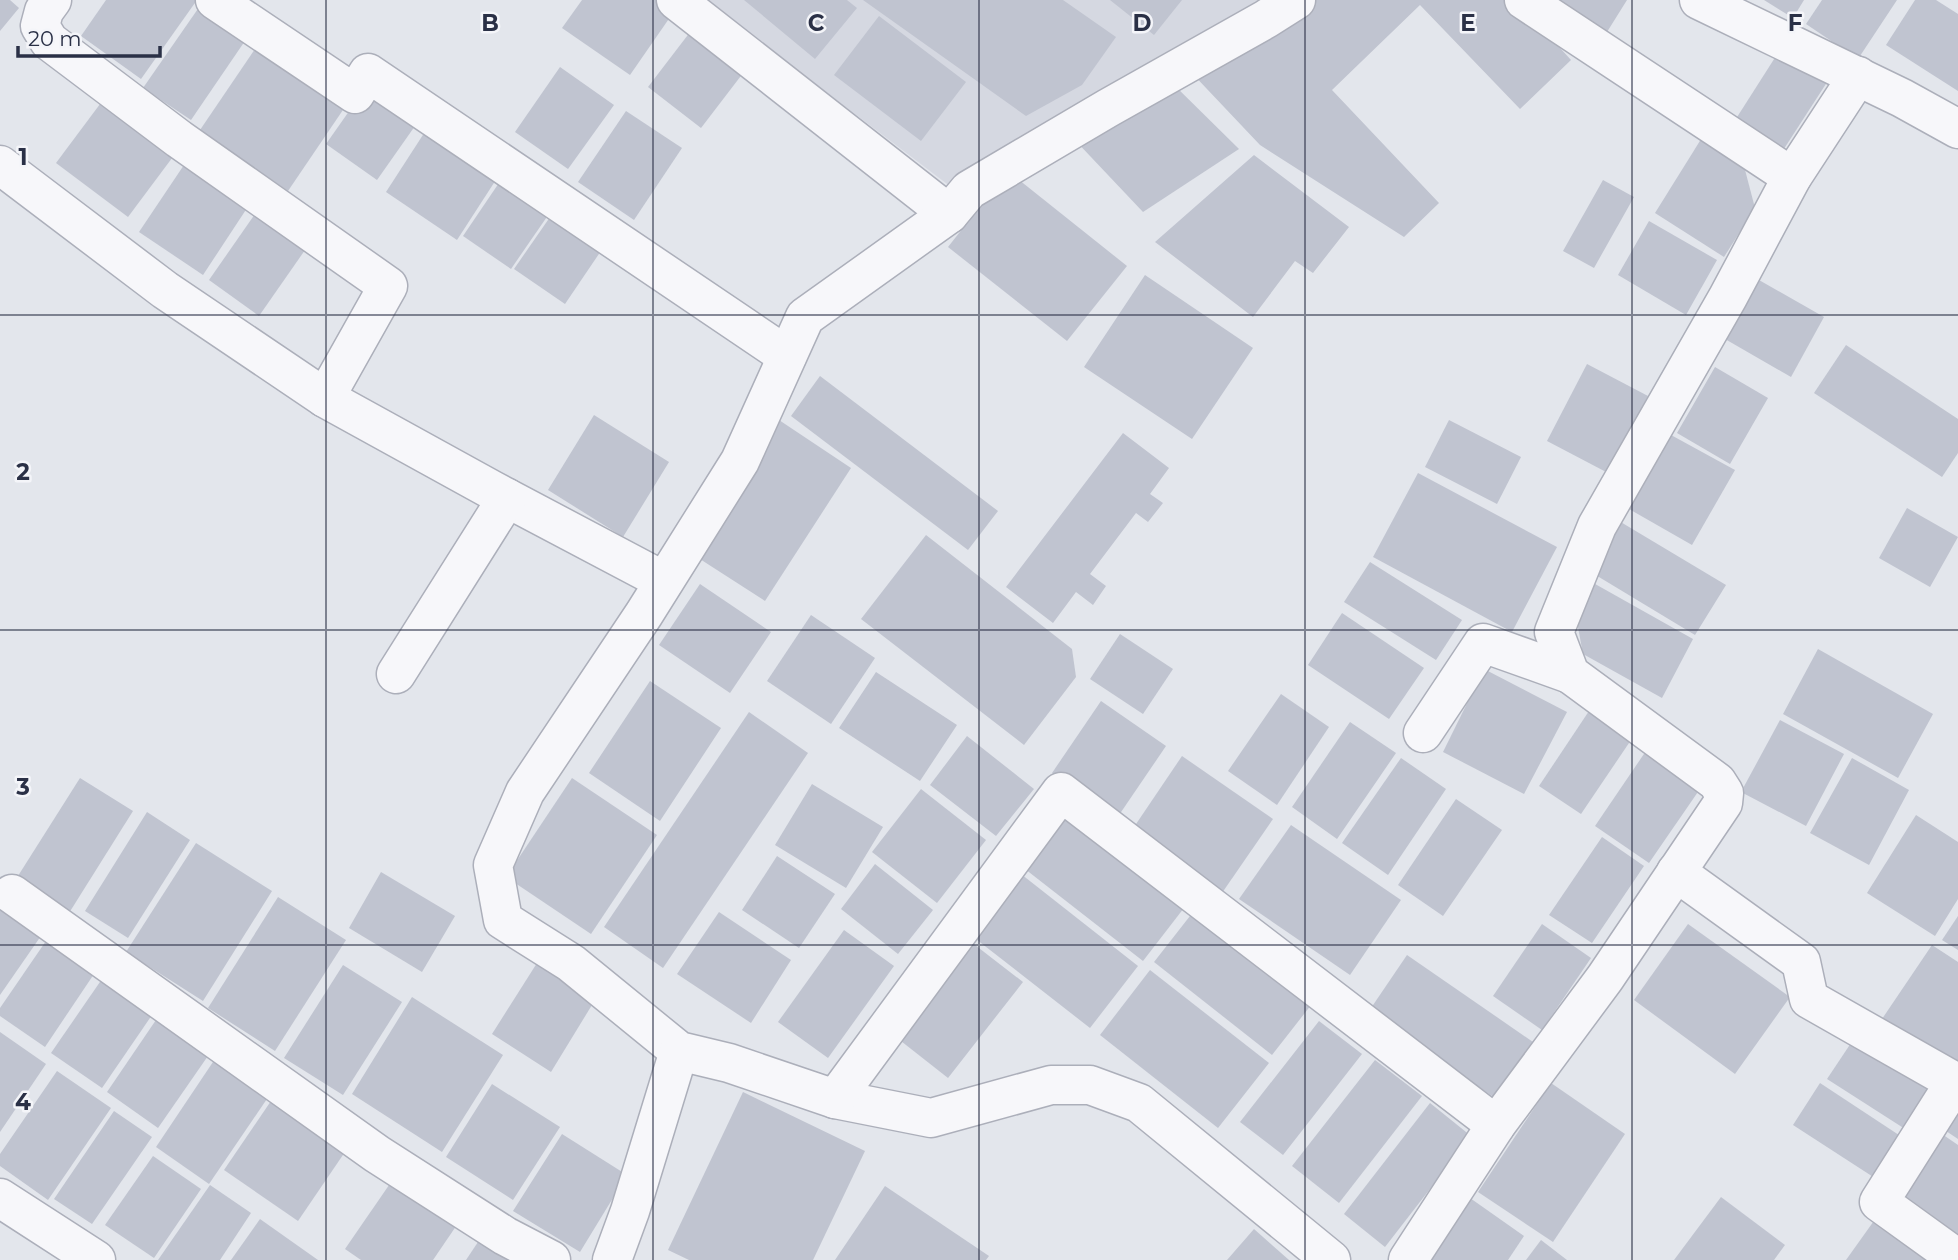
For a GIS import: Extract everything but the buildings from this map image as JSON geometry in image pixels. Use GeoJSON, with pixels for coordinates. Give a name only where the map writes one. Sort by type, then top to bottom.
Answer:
{"type":"FeatureCollection","features":[{"type":"Feature","properties":{"kind":"street"},"geometry":{"type":"LineString","coordinates":[[52,0],[44,12],[40,26],[49,41],[179,139],[388,286],[326,398]]}},
{"type":"Feature","properties":{"kind":"street"},"geometry":{"type":"LineString","coordinates":[[215,0],[355,94],[368,74],[787,356]]}},
{"type":"Feature","properties":{"kind":"street"},"geometry":{"type":"LineString","coordinates":[[676,0],[949,214]]}},
{"type":"Feature","properties":{"kind":"street"},"geometry":{"type":"LineString","coordinates":[[1524,0],[1792,177]]}},
{"type":"Feature","properties":{"kind":"street"},"geometry":{"type":"LineString","coordinates":[[1699,0],[1858,76],[1958,129]]}},
{"type":"Feature","properties":{"kind":"street"},"geometry":{"type":"LineString","coordinates":[[1268,6],[1108,108],[969,190],[949,214],[804,317],[740,461],[525,792],[493,865],[503,920],[571,963],[679,1051],[729,1063],[835,1099],[931,1118],[1051,1085],[1090,1085],[1139,1103],[1331,1260]]}},
{"type":"Feature","properties":{"kind":"street"},"geometry":{"type":"LineString","coordinates":[[1570,674],[1554,632],[1597,526],[1728,297],[1792,177],[1858,76]]}},
{"type":"Feature","properties":{"kind":"street"},"geometry":{"type":"LineString","coordinates":[[0,165],[164,290],[326,398],[664,581]]}},
{"type":"Feature","properties":{"kind":"street"},"geometry":{"type":"LineString","coordinates":[[396,674],[507,498]]}},
{"type":"Feature","properties":{"kind":"street"},"geometry":{"type":"LineString","coordinates":[[1408,1260],[1496,1125],[1605,978],[1723,803],[1724,793],[1717,782],[1570,674],[1483,643],[1423,733]]}},
{"type":"Feature","properties":{"kind":"street"},"geometry":{"type":"LineString","coordinates":[[835,1099],[1061,792],[1496,1125]]}},
{"type":"Feature","properties":{"kind":"street"},"geometry":{"type":"LineString","coordinates":[[1676,872],[1801,962],[1809,999],[1957,1080],[1879,1202],[1958,1259]]}},
{"type":"Feature","properties":{"kind":"street"},"geometry":{"type":"LineString","coordinates":[[12,894],[377,1154],[505,1236],[551,1260]]}},
{"type":"Feature","properties":{"kind":"street"},"geometry":{"type":"LineString","coordinates":[[617,1258],[679,1051]]}},
{"type":"Feature","properties":{"kind":"street"},"geometry":{"type":"LineString","coordinates":[[0,1198],[96,1260]]}},
{"type":"Feature","properties":{"kind":"shaded area"},"geometry":{"type":"Polygon","coordinates":[[[705,0],[1258,0],[1227,22],[955,190],[705,0]]]}}]}
